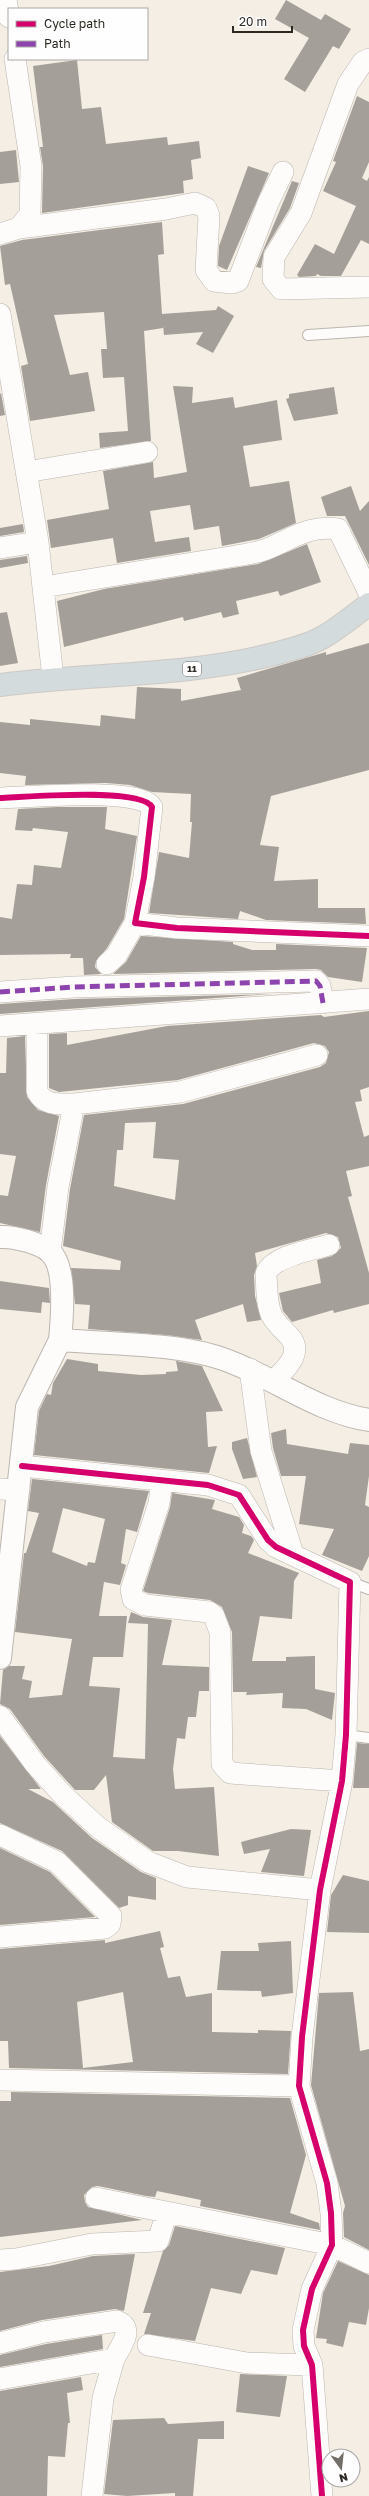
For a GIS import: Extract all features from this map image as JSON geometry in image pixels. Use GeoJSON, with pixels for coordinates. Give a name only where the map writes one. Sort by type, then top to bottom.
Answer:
{"type":"FeatureCollection","features":[{"type":"Feature","properties":{"kind":"highway","name":"11"},"geometry":{"type":"LineString","coordinates":[[0,684],[53,678],[176,671],[254,659],[292,649],[324,637],[369,604]]}},
{"type":"Feature","properties":{"kind":"street"},"geometry":{"type":"LineString","coordinates":[[6,0],[8,11]]}},
{"type":"Feature","properties":{"kind":"street"},"geometry":{"type":"LineString","coordinates":[[369,59],[363,62],[348,84],[301,213],[274,257],[273,279],[281,289],[369,287]]}},
{"type":"Feature","properties":{"kind":"street"},"geometry":{"type":"LineString","coordinates":[[10,231],[30,214],[31,166],[16,60]]}},
{"type":"Feature","properties":{"kind":"street"},"geometry":{"type":"LineString","coordinates":[[10,231],[166,209],[195,203],[206,208],[209,216],[206,270],[214,281],[232,283],[238,281],[268,203],[283,172]]}},
{"type":"Feature","properties":{"kind":"street"},"geometry":{"type":"LineString","coordinates":[[1,323],[38,542],[53,678]]}},
{"type":"Feature","properties":{"kind":"street"},"geometry":{"type":"LineString","coordinates":[[26,472],[147,452]]}},
{"type":"Feature","properties":{"kind":"street"},"geometry":{"type":"LineString","coordinates":[[43,587],[265,550],[313,528],[322,527],[338,529],[369,592]]}},
{"type":"Feature","properties":{"kind":"street"},"geometry":{"type":"LineString","coordinates":[[0,548],[38,542]]}},
{"type":"Feature","properties":{"kind":"street"},"geometry":{"type":"LineString","coordinates":[[0,798],[109,794],[138,797],[150,802],[152,806],[150,838],[135,924],[116,956],[107,964]]}},
{"type":"Feature","properties":{"kind":"street"},"geometry":{"type":"LineString","coordinates":[[135,924],[177,928],[369,936]]}},
{"type":"Feature","properties":{"kind":"street"},"geometry":{"type":"LineString","coordinates":[[0,992],[74,987],[316,981],[320,986],[323,1003]]}},
{"type":"Feature","properties":{"kind":"street"},"geometry":{"type":"LineString","coordinates":[[0,1026],[369,999]]}},
{"type":"Feature","properties":{"kind":"street"},"geometry":{"type":"LineString","coordinates":[[37,1024],[37,1091],[41,1098],[46,1102],[74,1104],[180,1092],[317,1056]]}},
{"type":"Feature","properties":{"kind":"street"},"geometry":{"type":"LineString","coordinates":[[0,1658],[9,1489],[22,1466],[27,1406],[60,1340],[64,1300],[56,1263],[50,1252],[58,1187],[74,1104]]}},
{"type":"Feature","properties":{"kind":"street"},"geometry":{"type":"LineString","coordinates":[[0,1236],[23,1240],[50,1252]]}},
{"type":"Feature","properties":{"kind":"street"},"geometry":{"type":"LineString","coordinates":[[274,1381],[293,1360],[294,1350],[291,1338],[279,1327],[270,1309],[266,1274],[268,1269],[275,1261],[328,1245]]}},
{"type":"Feature","properties":{"kind":"street"},"geometry":{"type":"LineString","coordinates":[[60,1340],[196,1351],[223,1358],[250,1369],[331,1409],[369,1420]]}},
{"type":"Feature","properties":{"kind":"street"},"geometry":{"type":"LineString","coordinates":[[250,1369],[261,1451],[293,1554]]}},
{"type":"Feature","properties":{"kind":"street"},"geometry":{"type":"LineString","coordinates":[[22,1466],[208,1485],[231,1491],[239,1495],[268,1540],[276,1547],[360,1585],[342,1781],[320,1890],[299,2086],[327,2183],[331,2213],[332,2245],[312,2289],[302,2330],[304,2346],[312,2365],[322,2496]]}},
{"type":"Feature","properties":{"kind":"street"},"geometry":{"type":"LineString","coordinates":[[162,1481],[159,1503],[131,1590],[133,1599],[145,1605],[209,1612],[214,1616],[220,1632],[222,1764],[230,1773],[342,1781]]}},
{"type":"Feature","properties":{"kind":"street"},"geometry":{"type":"LineString","coordinates":[[0,1716],[35,1764],[63,1795],[99,1828],[148,1862],[187,1877],[320,1890]]}},
{"type":"Feature","properties":{"kind":"street"},"geometry":{"type":"LineString","coordinates":[[0,1835],[56,1862],[111,1916],[110,1924],[106,1928],[0,1937]]}},
{"type":"Feature","properties":{"kind":"street"},"geometry":{"type":"LineString","coordinates":[[0,2080],[299,2086]]}},
{"type":"Feature","properties":{"kind":"street"},"geometry":{"type":"LineString","coordinates":[[96,2198],[332,2245],[369,2263]]}},
{"type":"Feature","properties":{"kind":"street"},"geometry":{"type":"LineString","coordinates":[[0,2260],[16,2259],[92,2244],[158,2241],[167,2212]]}},
{"type":"Feature","properties":{"kind":"street"},"geometry":{"type":"LineString","coordinates":[[0,2342],[44,2332],[117,2321],[123,2324],[126,2329],[126,2336],[114,2359],[103,2398],[92,2496]]}},
{"type":"Feature","properties":{"kind":"street"},"geometry":{"type":"LineString","coordinates":[[148,2345],[247,2363],[312,2365]]}},
{"type":"Feature","properties":{"kind":"street"},"geometry":{"type":"LineString","coordinates":[[0,2379],[114,2359]]}},
{"type":"Feature","properties":{"kind":"lane"},"geometry":{"type":"LineString","coordinates":[[308,335],[369,331]]}},
{"type":"Feature","properties":{"kind":"lane"},"geometry":{"type":"LineString","coordinates":[[346,1735],[369,1738]]}},
{"type":"Feature","properties":{"kind":"building"},"geometry":{"type":"Polygon","coordinates":[[[286,0],[321,20],[325,14],[351,29],[339,49],[333,46],[305,92],[284,79],[309,38],[275,19],[286,0]]]}},
{"type":"Feature","properties":{"kind":"building"},"geometry":{"type":"Polygon","coordinates":[[[77,60],[82,109],[101,107],[106,144],[167,137],[168,145],[199,141],[201,158],[191,160],[193,179],[183,181],[184,193],[42,213],[43,166],[40,147],[43,147],[33,66],[77,60]]]}},
{"type":"Feature","properties":{"kind":"building"},"geometry":{"type":"Polygon","coordinates":[[[357,96],[369,102],[369,162],[362,178],[367,181],[369,177],[369,244],[361,240],[341,276],[321,276],[317,274],[316,276],[299,277],[297,275],[315,244],[334,254],[356,206],[323,191],[336,162],[333,161],[357,96]]]}},
{"type":"Feature","properties":{"kind":"building"},"geometry":{"type":"Polygon","coordinates":[[[16,150],[19,182],[0,184],[0,152],[16,150]]]}},
{"type":"Feature","properties":{"kind":"building"},"geometry":{"type":"Polygon","coordinates":[[[248,166],[269,173],[227,270],[218,266],[219,246],[248,166]]]}},
{"type":"Feature","properties":{"kind":"building"},"geometry":{"type":"Polygon","coordinates":[[[292,181],[299,183],[290,208],[264,251],[261,268],[256,267],[292,181]]]}},
{"type":"Feature","properties":{"kind":"building"},"geometry":{"type":"Polygon","coordinates":[[[162,222],[164,254],[158,255],[162,314],[216,310],[218,306],[234,316],[213,353],[196,344],[203,332],[164,335],[163,325],[163,328],[144,331],[151,441],[100,448],[99,433],[128,431],[124,377],[103,378],[101,349],[107,349],[104,312],[54,315],[70,375],[88,372],[95,411],[30,421],[21,366],[28,364],[10,284],[5,285],[0,246],[22,240],[162,222]]]}},
{"type":"Feature","properties":{"kind":"building"},"geometry":{"type":"Polygon","coordinates":[[[173,386],[193,387],[192,403],[233,397],[235,408],[277,400],[282,440],[243,446],[250,487],[289,481],[296,523],[259,539],[222,546],[219,526],[194,530],[190,505],[150,511],[155,542],[189,537],[191,551],[117,563],[113,538],[51,548],[47,520],[109,509],[103,471],[153,462],[154,478],[187,472],[173,386]]]}},
{"type":"Feature","properties":{"kind":"building"},"geometry":{"type":"Polygon","coordinates":[[[334,387],[338,414],[294,421],[286,399],[289,398],[289,394],[334,387]]]}},
{"type":"Feature","properties":{"kind":"building"},"geometry":{"type":"Polygon","coordinates":[[[1,393],[5,415],[0,416],[0,394],[1,393]]]}},
{"type":"Feature","properties":{"kind":"building"},"geometry":{"type":"Polygon","coordinates":[[[351,486],[360,511],[369,501],[369,565],[345,516],[327,516],[321,497],[351,486]]]}},
{"type":"Feature","properties":{"kind":"building"},"geometry":{"type":"Polygon","coordinates":[[[23,524],[24,532],[0,536],[0,528],[23,524]]]}},
{"type":"Feature","properties":{"kind":"building"},"geometry":{"type":"Polygon","coordinates":[[[307,544],[321,582],[280,596],[278,591],[236,601],[239,614],[223,618],[221,612],[184,621],[183,617],[64,647],[57,601],[104,589],[258,564],[307,544]]]}},
{"type":"Feature","properties":{"kind":"building"},"geometry":{"type":"Polygon","coordinates":[[[27,556],[28,563],[0,568],[0,560],[27,556]]]}},
{"type":"Feature","properties":{"kind":"building"},"geometry":{"type":"Polygon","coordinates":[[[7,612],[18,663],[0,666],[0,613],[7,612]]]}},
{"type":"Feature","properties":{"kind":"building"},"geometry":{"type":"Polygon","coordinates":[[[369,643],[369,770],[271,796],[260,845],[279,847],[274,881],[318,879],[318,908],[365,908],[366,924],[266,920],[240,911],[238,919],[149,913],[159,852],[189,858],[192,822],[190,822],[191,794],[152,792],[130,785],[106,783],[25,785],[26,776],[0,773],[0,722],[30,725],[30,719],[100,726],[101,715],[135,719],[137,687],[181,689],[181,701],[241,690],[237,678],[326,652],[326,655],[369,643]]]}},
{"type":"Feature","properties":{"kind":"building"},"geometry":{"type":"Polygon","coordinates":[[[107,807],[105,829],[137,836],[124,919],[107,948],[96,961],[95,967],[101,974],[84,975],[83,958],[70,958],[71,954],[0,955],[0,917],[12,919],[17,884],[32,885],[34,865],[61,868],[68,832],[33,828],[32,831],[15,830],[18,809],[107,807]]]}},
{"type":"Feature","properties":{"kind":"building"},"geometry":{"type":"Polygon","coordinates":[[[141,936],[233,942],[233,944],[252,950],[276,950],[276,944],[367,948],[362,982],[328,977],[321,970],[316,969],[113,974],[126,962],[141,936]]]}},
{"type":"Feature","properties":{"kind":"building"},"geometry":{"type":"Polygon","coordinates":[[[271,994],[0,1014],[0,1004],[75,999],[271,994]]]}},
{"type":"Feature","properties":{"kind":"building"},"geometry":{"type":"Polygon","coordinates":[[[369,1011],[369,1087],[360,1090],[362,1101],[355,1102],[364,1137],[369,1135],[369,1166],[346,1171],[352,1196],[348,1197],[369,1273],[369,1304],[334,1313],[333,1310],[292,1322],[283,1311],[279,1293],[321,1283],[317,1260],[332,1256],[341,1248],[338,1237],[326,1233],[255,1253],[257,1266],[254,1275],[255,1296],[261,1320],[247,1322],[243,1304],[195,1320],[202,1340],[166,1335],[88,1329],[90,1305],[75,1304],[71,1268],[120,1270],[121,1261],[63,1246],[70,1189],[84,1115],[183,1104],[320,1067],[326,1063],[329,1052],[325,1046],[314,1043],[178,1080],[59,1092],[49,1088],[49,1034],[67,1033],[67,1045],[167,1026],[321,1015],[324,1017],[369,1011]],[[156,1122],[125,1123],[123,1150],[117,1150],[114,1186],[175,1200],[179,1160],[153,1158],[156,1122]]]}},
{"type":"Feature","properties":{"kind":"building"},"geometry":{"type":"Polygon","coordinates":[[[25,1036],[27,1097],[38,1110],[59,1116],[46,1185],[40,1232],[0,1223],[0,1195],[8,1196],[16,1156],[0,1154],[0,1073],[6,1073],[7,1038],[25,1036]]]}},
{"type":"Feature","properties":{"kind":"building"},"geometry":{"type":"Polygon","coordinates":[[[0,1281],[49,1288],[50,1303],[42,1302],[41,1313],[0,1309],[0,1281]]]}},
{"type":"Feature","properties":{"kind":"building"},"geometry":{"type":"Polygon","coordinates":[[[67,1359],[98,1364],[98,1371],[141,1375],[166,1374],[166,1372],[178,1371],[176,1361],[202,1366],[223,1411],[206,1412],[208,1447],[217,1446],[209,1473],[34,1455],[39,1411],[47,1394],[51,1395],[53,1383],[67,1359]]]}},
{"type":"Feature","properties":{"kind":"building"},"geometry":{"type":"Polygon","coordinates":[[[286,1429],[287,1444],[348,1454],[350,1443],[369,1445],[369,1476],[365,1505],[369,1507],[369,1556],[362,1571],[322,1555],[334,1529],[299,1524],[306,1476],[281,1476],[273,1448],[271,1433],[286,1429]]]}},
{"type":"Feature","properties":{"kind":"building"},"geometry":{"type":"Polygon","coordinates":[[[247,1438],[257,1477],[243,1479],[232,1449],[232,1442],[247,1438]]]}},
{"type":"Feature","properties":{"kind":"building"},"geometry":{"type":"Polygon","coordinates":[[[32,1479],[149,1491],[137,1532],[126,1529],[121,1563],[126,1565],[120,1585],[104,1582],[99,1616],[127,1616],[123,1657],[93,1657],[89,1686],[120,1688],[113,1757],[145,1759],[148,1624],[128,1623],[131,1612],[143,1617],[172,1620],[162,1665],[209,1667],[209,1691],[199,1691],[196,1717],[188,1717],[185,1739],[177,1738],[173,1769],[175,1789],[214,1787],[219,1856],[178,1851],[153,1851],[112,1822],[106,1775],[94,1790],[75,1790],[44,1756],[10,1709],[0,1704],[3,1670],[9,1666],[25,1666],[22,1679],[32,1681],[29,1698],[62,1695],[72,1639],[15,1632],[24,1553],[26,1553],[39,1513],[28,1511],[32,1479]],[[63,1508],[52,1552],[87,1566],[88,1562],[95,1563],[105,1519],[63,1508]]]}},
{"type":"Feature","properties":{"kind":"building"},"geometry":{"type":"Polygon","coordinates":[[[172,1493],[215,1500],[212,1509],[239,1517],[244,1525],[242,1533],[251,1536],[254,1540],[248,1553],[299,1573],[294,1581],[292,1619],[260,1616],[252,1661],[286,1661],[286,1657],[315,1656],[315,1689],[335,1693],[332,1720],[306,1709],[282,1708],[283,1693],[246,1695],[247,1692],[233,1692],[232,1632],[222,1607],[210,1600],[148,1593],[143,1591],[170,1507],[172,1493]]]}},
{"type":"Feature","properties":{"kind":"building"},"geometry":{"type":"Polygon","coordinates":[[[0,1736],[41,1789],[28,1789],[53,1802],[92,1838],[141,1872],[156,1878],[156,1900],[128,1896],[128,1905],[119,1908],[62,1851],[0,1823],[0,1736]]]}},
{"type":"Feature","properties":{"kind":"building"},"geometry":{"type":"Polygon","coordinates":[[[357,1743],[369,1744],[369,1788],[353,1788],[357,1743]]]}},
{"type":"Feature","properties":{"kind":"building"},"geometry":{"type":"Polygon","coordinates":[[[291,1829],[311,1830],[304,1876],[261,1872],[270,1849],[244,1854],[241,1842],[291,1829]]]}},
{"type":"Feature","properties":{"kind":"building"},"geometry":{"type":"Polygon","coordinates":[[[0,1848],[50,1872],[95,1917],[0,1925],[0,1848]]]}},
{"type":"Feature","properties":{"kind":"building"},"geometry":{"type":"Polygon","coordinates":[[[343,1875],[369,1881],[369,1933],[327,1932],[331,1895],[343,1875]]]}},
{"type":"Feature","properties":{"kind":"building"},"geometry":{"type":"Polygon","coordinates":[[[160,1931],[164,1947],[160,1948],[168,1978],[180,1976],[186,1997],[212,1993],[212,2032],[258,2033],[258,2030],[291,2031],[288,2074],[9,2068],[8,2041],[0,2041],[0,1949],[105,1940],[105,1943],[160,1931]],[[123,1992],[77,2002],[83,2068],[133,2062],[123,1992]]]}},
{"type":"Feature","properties":{"kind":"building"},"geometry":{"type":"Polygon","coordinates":[[[291,1941],[293,1993],[262,1997],[261,1991],[217,1990],[221,1951],[259,1951],[258,1943],[291,1941]]]}},
{"type":"Feature","properties":{"kind":"building"},"geometry":{"type":"Polygon","coordinates":[[[353,1992],[360,2051],[369,2049],[369,2250],[344,2237],[343,2213],[345,2206],[311,2085],[319,1993],[353,1992]]]}},
{"type":"Feature","properties":{"kind":"building"},"geometry":{"type":"Polygon","coordinates":[[[11,2092],[290,2098],[306,2155],[290,2213],[319,2223],[320,2230],[200,2206],[201,2200],[157,2191],[155,2197],[98,2186],[92,2187],[84,2195],[85,2202],[88,2207],[142,2220],[0,2237],[0,2101],[11,2101],[11,2092]]]}},
{"type":"Feature","properties":{"kind":"building"},"geometry":{"type":"Polygon","coordinates":[[[175,2226],[285,2248],[277,2275],[251,2270],[241,2294],[211,2288],[195,2341],[144,2334],[151,2313],[143,2313],[163,2251],[169,2245],[175,2226]]]}},
{"type":"Feature","properties":{"kind":"building"},"geometry":{"type":"Polygon","coordinates":[[[135,2254],[124,2311],[115,2309],[42,2320],[0,2331],[0,2272],[49,2266],[93,2256],[135,2254]]]}},
{"type":"Feature","properties":{"kind":"building"},"geometry":{"type":"Polygon","coordinates":[[[338,2261],[369,2275],[369,2308],[366,2325],[349,2322],[343,2347],[326,2343],[327,2339],[316,2338],[323,2293],[338,2261]]]}},
{"type":"Feature","properties":{"kind":"building"},"geometry":{"type":"Polygon","coordinates":[[[102,2335],[103,2349],[0,2367],[0,2355],[46,2344],[102,2335]]]}},
{"type":"Feature","properties":{"kind":"building"},"geometry":{"type":"Polygon","coordinates":[[[240,2374],[287,2376],[280,2417],[236,2412],[240,2374]]]}},
{"type":"Feature","properties":{"kind":"building"},"geometry":{"type":"Polygon","coordinates":[[[81,2377],[83,2390],[67,2393],[70,2423],[68,2423],[65,2457],[48,2456],[47,2496],[0,2496],[0,2391],[81,2377]]]}},
{"type":"Feature","properties":{"kind":"building"},"geometry":{"type":"Polygon","coordinates":[[[164,2418],[168,2424],[224,2421],[224,2439],[198,2439],[193,2496],[175,2496],[175,2493],[127,2496],[104,2494],[113,2420],[164,2418]]]}},
{"type":"Feature","properties":{"kind":"marked path"},"geometry":{"type":"LineString","coordinates":[[0,992],[74,987],[316,981],[320,986],[323,1003]]}},
{"type":"Feature","properties":{"kind":"cycle path"},"geometry":{"type":"LineString","coordinates":[[0,798],[56,795],[106,795],[127,797],[143,801],[152,807],[144,877],[135,923],[177,928],[369,936]]}},
{"type":"Feature","properties":{"kind":"cycle path"},"geometry":{"type":"LineString","coordinates":[[22,1466],[208,1485],[239,1495],[268,1540],[276,1547],[350,1582],[346,1735],[342,1781],[320,1890],[302,2037],[299,2086],[327,2183],[331,2213],[332,2245],[312,2289],[303,2330],[304,2346],[312,2365],[322,2496]]}}]}
